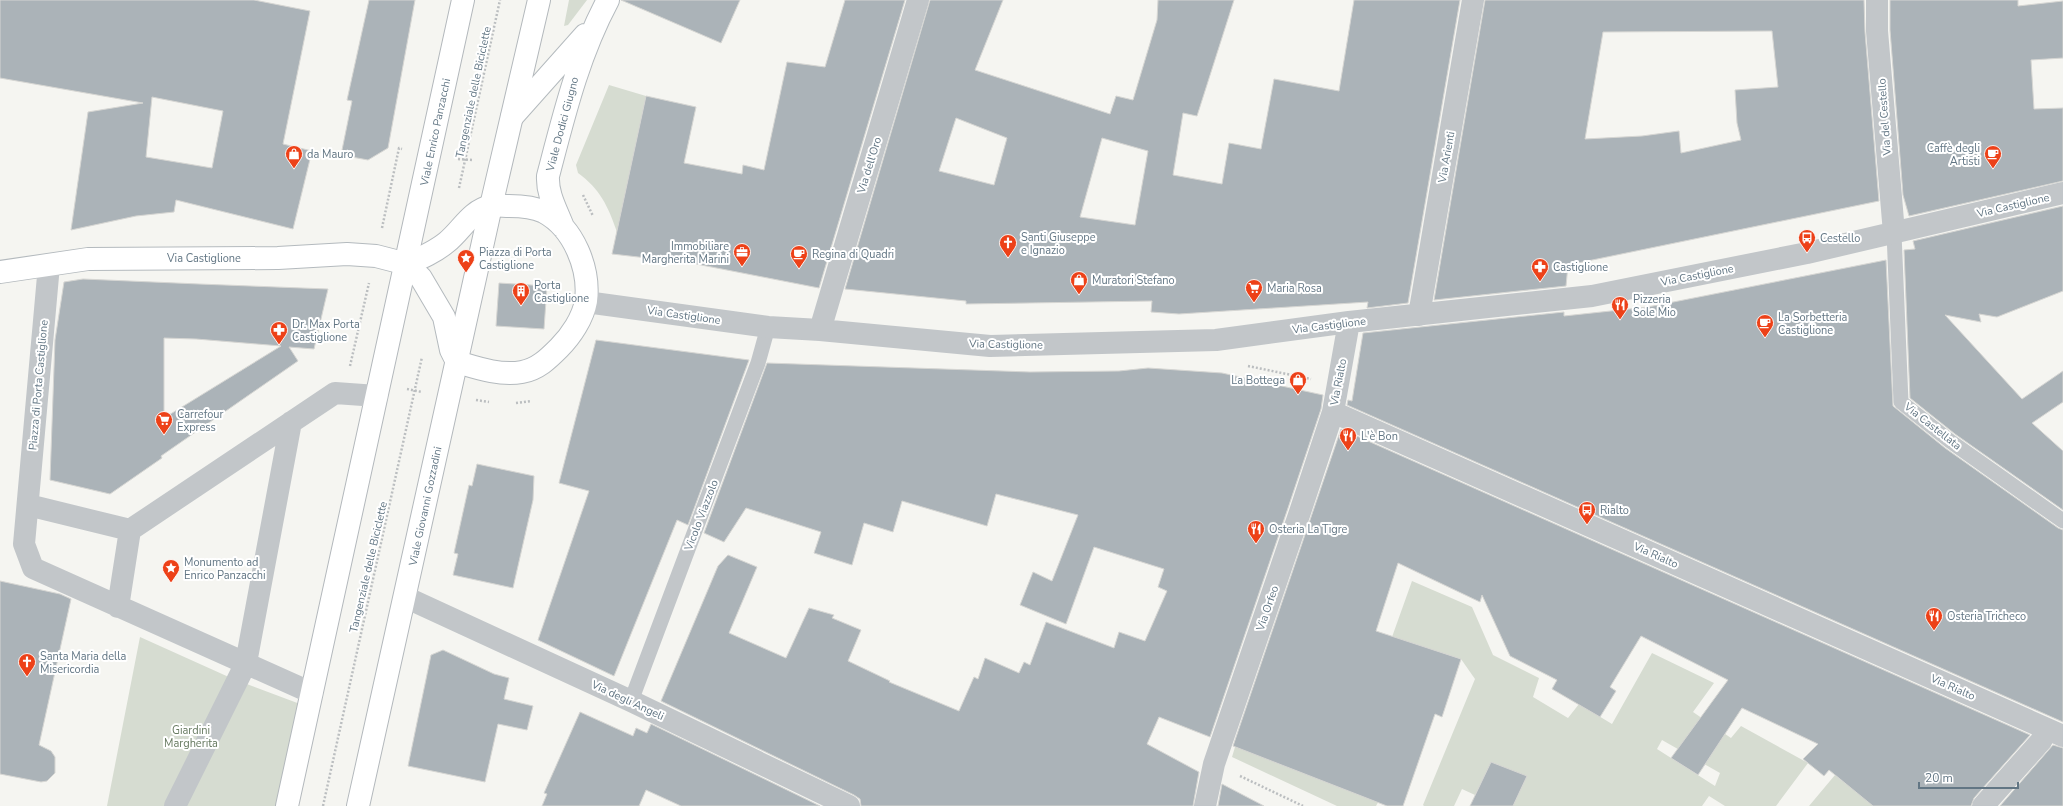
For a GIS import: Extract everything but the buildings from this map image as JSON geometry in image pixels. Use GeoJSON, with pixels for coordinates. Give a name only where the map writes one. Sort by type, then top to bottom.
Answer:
{"type":"FeatureCollection","features":[{"type":"Feature","properties":{"kind":"main road","name":"Viale Enrico Panzacchi"},"geometry":{"type":"LineString","coordinates":[[407,264],[463,0]]}},
{"type":"Feature","properties":{"kind":"main road"},"geometry":{"type":"LineString","coordinates":[[491,206],[539,0]]}},
{"type":"Feature","properties":{"kind":"main road","name":"Viale Dodici Giugno"},"geometry":{"type":"LineString","coordinates":[[563,228],[550,196],[548,176],[575,75],[596,22],[608,0]]}},
{"type":"Feature","properties":{"kind":"main road","name":"Viale Dodici Giugno"},"geometry":{"type":"LineString","coordinates":[[512,117],[596,22]]}},
{"type":"Feature","properties":{"kind":"main road"},"geometry":{"type":"LineString","coordinates":[[491,206],[517,206],[544,212],[557,221],[563,228],[583,264],[587,281],[586,302],[576,326],[568,339],[539,367],[521,372],[483,370],[457,362],[451,350],[444,317],[421,278],[407,264],[424,257],[448,242],[468,218],[478,211],[491,206]]}},
{"type":"Feature","properties":{"kind":"main road","name":"Viale Giovanni Gozzadini"},"geometry":{"type":"LineString","coordinates":[[358,806],[491,206]]}},
{"type":"Feature","properties":{"kind":"main road","name":"Via Castiglione"},"geometry":{"type":"LineString","coordinates":[[0,272],[88,259],[278,258],[347,254],[376,256],[407,264]]}},
{"type":"Feature","properties":{"kind":"main road"},"geometry":{"type":"LineString","coordinates":[[287,806],[407,264]]}},
{"type":"Feature","properties":{"kind":"street","name":"Via dell'Oro"},"geometry":{"type":"LineString","coordinates":[[820,330],[918,0]]}},
{"type":"Feature","properties":{"kind":"street","name":"Via Arienti"},"geometry":{"type":"LineString","coordinates":[[1418,315],[1473,0]]}},
{"type":"Feature","properties":{"kind":"street","name":"Via del Cestello"},"geometry":{"type":"LineString","coordinates":[[1877,0],[1877,31],[1894,233]]}},
{"type":"Feature","properties":{"kind":"street","name":"Via Castiglione"},"geometry":{"type":"LineString","coordinates":[[586,302],[768,327],[820,330],[990,346],[1216,340],[1349,322],[1592,296],[1807,254],[2063,193]]}},
{"type":"Feature","properties":{"kind":"street","name":"Piazza di Porta Castiglione"},"geometry":{"type":"LineString","coordinates":[[49,265],[24,544],[33,568],[312,693]]}},
{"type":"Feature","properties":{"kind":"street","name":"Via Rialto"},"geometry":{"type":"LineString","coordinates":[[1349,322],[1333,412],[2055,732]]}},
{"type":"Feature","properties":{"kind":"street"},"geometry":{"type":"LineString","coordinates":[[118,607],[130,530],[335,394],[379,390]]}},
{"type":"Feature","properties":{"kind":"street","name":"Via Orfeo"},"geometry":{"type":"LineString","coordinates":[[1205,806],[1214,764],[1333,412]]}},
{"type":"Feature","properties":{"kind":"street"},"geometry":{"type":"LineString","coordinates":[[175,806],[246,663],[291,422]]}},
{"type":"Feature","properties":{"kind":"street"},"geometry":{"type":"LineString","coordinates":[[28,505],[130,530]]}},
{"type":"Feature","properties":{"kind":"street","name":"Via degli Angeli"},"geometry":{"type":"LineString","coordinates":[[405,597],[631,701],[849,806]]}},
{"type":"Feature","properties":{"kind":"street"},"geometry":{"type":"LineString","coordinates":[[1983,806],[2041,741],[2055,732]]}},
{"type":"Feature","properties":{"kind":"lane","name":"Via Castellata"},"geometry":{"type":"LineString","coordinates":[[1894,233],[1901,402],[1950,441],[2063,521]]}},
{"type":"Feature","properties":{"kind":"lane","name":"Vicolo Viazzolo"},"geometry":{"type":"LineString","coordinates":[[631,701],[758,363],[768,327]]}},
{"type":"Feature","properties":{"kind":"path","name":"Tangenziale delle Biciclette"},"geometry":{"type":"LineString","coordinates":[[460,187],[500,0]]}},
{"type":"Feature","properties":{"kind":"path"},"geometry":{"type":"LineString","coordinates":[[398,148],[466,161],[503,157]]}},
{"type":"Feature","properties":{"kind":"path","name":"Tangenziale delle Biciclette"},"geometry":{"type":"LineString","coordinates":[[323,806],[423,354]]}},
{"type":"Feature","properties":{"kind":"path"},"geometry":{"type":"LineString","coordinates":[[379,390],[415,391],[483,401]]}},
{"type":"Feature","properties":{"kind":"path"},"geometry":{"type":"LineString","coordinates":[[1214,764],[1303,806]]}},
{"type":"Feature","properties":{"kind":"green space"},"geometry":{"type":"Polygon","coordinates":[[[569,0],[587,0],[568,25],[564,26],[569,0]]]}},
{"type":"Feature","properties":{"kind":"green space"},"geometry":{"type":"Polygon","coordinates":[[[609,85],[646,96],[617,232],[607,206],[592,185],[578,173],[576,165],[609,85]]]}},
{"type":"Feature","properties":{"kind":"green space"},"geometry":{"type":"Polygon","coordinates":[[[1412,581],[1472,607],[1493,655],[1539,678],[1533,697],[1568,718],[1579,704],[1612,724],[1652,653],[1714,683],[1693,712],[1731,738],[1741,726],[1808,763],[1776,806],[1725,806],[1709,796],[1702,806],[1513,806],[1527,776],[1491,763],[1475,795],[1462,789],[1454,806],[1424,806],[1423,805],[1475,679],[1461,659],[1392,637],[1412,581]],[[1662,740],[1657,749],[1715,786],[1720,773],[1662,740]]]}},
{"type":"Feature","properties":{"kind":"green space","name":"Giardini Margherita"},"geometry":{"type":"Polygon","coordinates":[[[140,637],[231,678],[300,704],[277,806],[107,806],[140,637]]]}},
{"type":"Feature","properties":{"kind":"green space"},"geometry":{"type":"Polygon","coordinates":[[[1235,747],[1386,788],[1376,806],[1337,806],[1232,757],[1235,747]]]}},
{"type":"Feature","properties":{"kind":"green space"},"geometry":{"type":"Polygon","coordinates":[[[1853,768],[1882,806],[1809,806],[1835,775],[1842,781],[1853,768]]]}},
{"type":"Feature","properties":{"kind":"place","name":"da Mauro"},"geometry":{"type":"Point","coordinates":[294,169]}},
{"type":"Feature","properties":{"kind":"place","name":"Caffè degli Artisti"},"geometry":{"type":"Point","coordinates":[1993,169]}},
{"type":"Feature","properties":{"kind":"place","name":"Cestello"},"geometry":{"type":"Point","coordinates":[1807,253]}},
{"type":"Feature","properties":{"kind":"place","name":"Santi Giuseppe e Ignazio"},"geometry":{"type":"Point","coordinates":[1008,258]}},
{"type":"Feature","properties":{"kind":"place","name":"Immobiliare Margherita Marini"},"geometry":{"type":"Point","coordinates":[742,267]}},
{"type":"Feature","properties":{"kind":"place","name":"Regina di Quadri"},"geometry":{"type":"Point","coordinates":[799,269]}},
{"type":"Feature","properties":{"kind":"place","name":"Piazza di Porta Castiglione"},"geometry":{"type":"Point","coordinates":[466,273]}},
{"type":"Feature","properties":{"kind":"place","name":"Castiglione"},"geometry":{"type":"Point","coordinates":[1540,282]}},
{"type":"Feature","properties":{"kind":"place","name":"Muratori Stefano"},"geometry":{"type":"Point","coordinates":[1079,295]}},
{"type":"Feature","properties":{"kind":"place","name":"Maria Rosa"},"geometry":{"type":"Point","coordinates":[1254,303]}},
{"type":"Feature","properties":{"kind":"place","name":"Porta Castiglione"},"geometry":{"type":"Point","coordinates":[521,306]}},
{"type":"Feature","properties":{"kind":"place","name":"Pizzeria Sole Mio"},"geometry":{"type":"Point","coordinates":[1620,320]}},
{"type":"Feature","properties":{"kind":"place","name":"La Sorbetteria Castiglione"},"geometry":{"type":"Point","coordinates":[1765,338]}},
{"type":"Feature","properties":{"kind":"place","name":"Dr. Max Porta Castiglione"},"geometry":{"type":"Point","coordinates":[279,345]}},
{"type":"Feature","properties":{"kind":"place","name":"La Bottega"},"geometry":{"type":"Point","coordinates":[1298,395]}},
{"type":"Feature","properties":{"kind":"place","name":"Carrefour Express"},"geometry":{"type":"Point","coordinates":[164,435]}},
{"type":"Feature","properties":{"kind":"place","name":"L'è Bon"},"geometry":{"type":"Point","coordinates":[1348,451]}},
{"type":"Feature","properties":{"kind":"place","name":"Rialto"},"geometry":{"type":"Point","coordinates":[1587,525]}},
{"type":"Feature","properties":{"kind":"place","name":"Osteria La Tigre"},"geometry":{"type":"Point","coordinates":[1256,544]}},
{"type":"Feature","properties":{"kind":"place","name":"Monumento ad Enrico Panzacchi"},"geometry":{"type":"Point","coordinates":[171,583]}},
{"type":"Feature","properties":{"kind":"place","name":"Osteria Tricheco"},"geometry":{"type":"Point","coordinates":[1934,631]}},
{"type":"Feature","properties":{"kind":"place","name":"Santa Maria della Misericordia"},"geometry":{"type":"Point","coordinates":[27,677]}}]}
